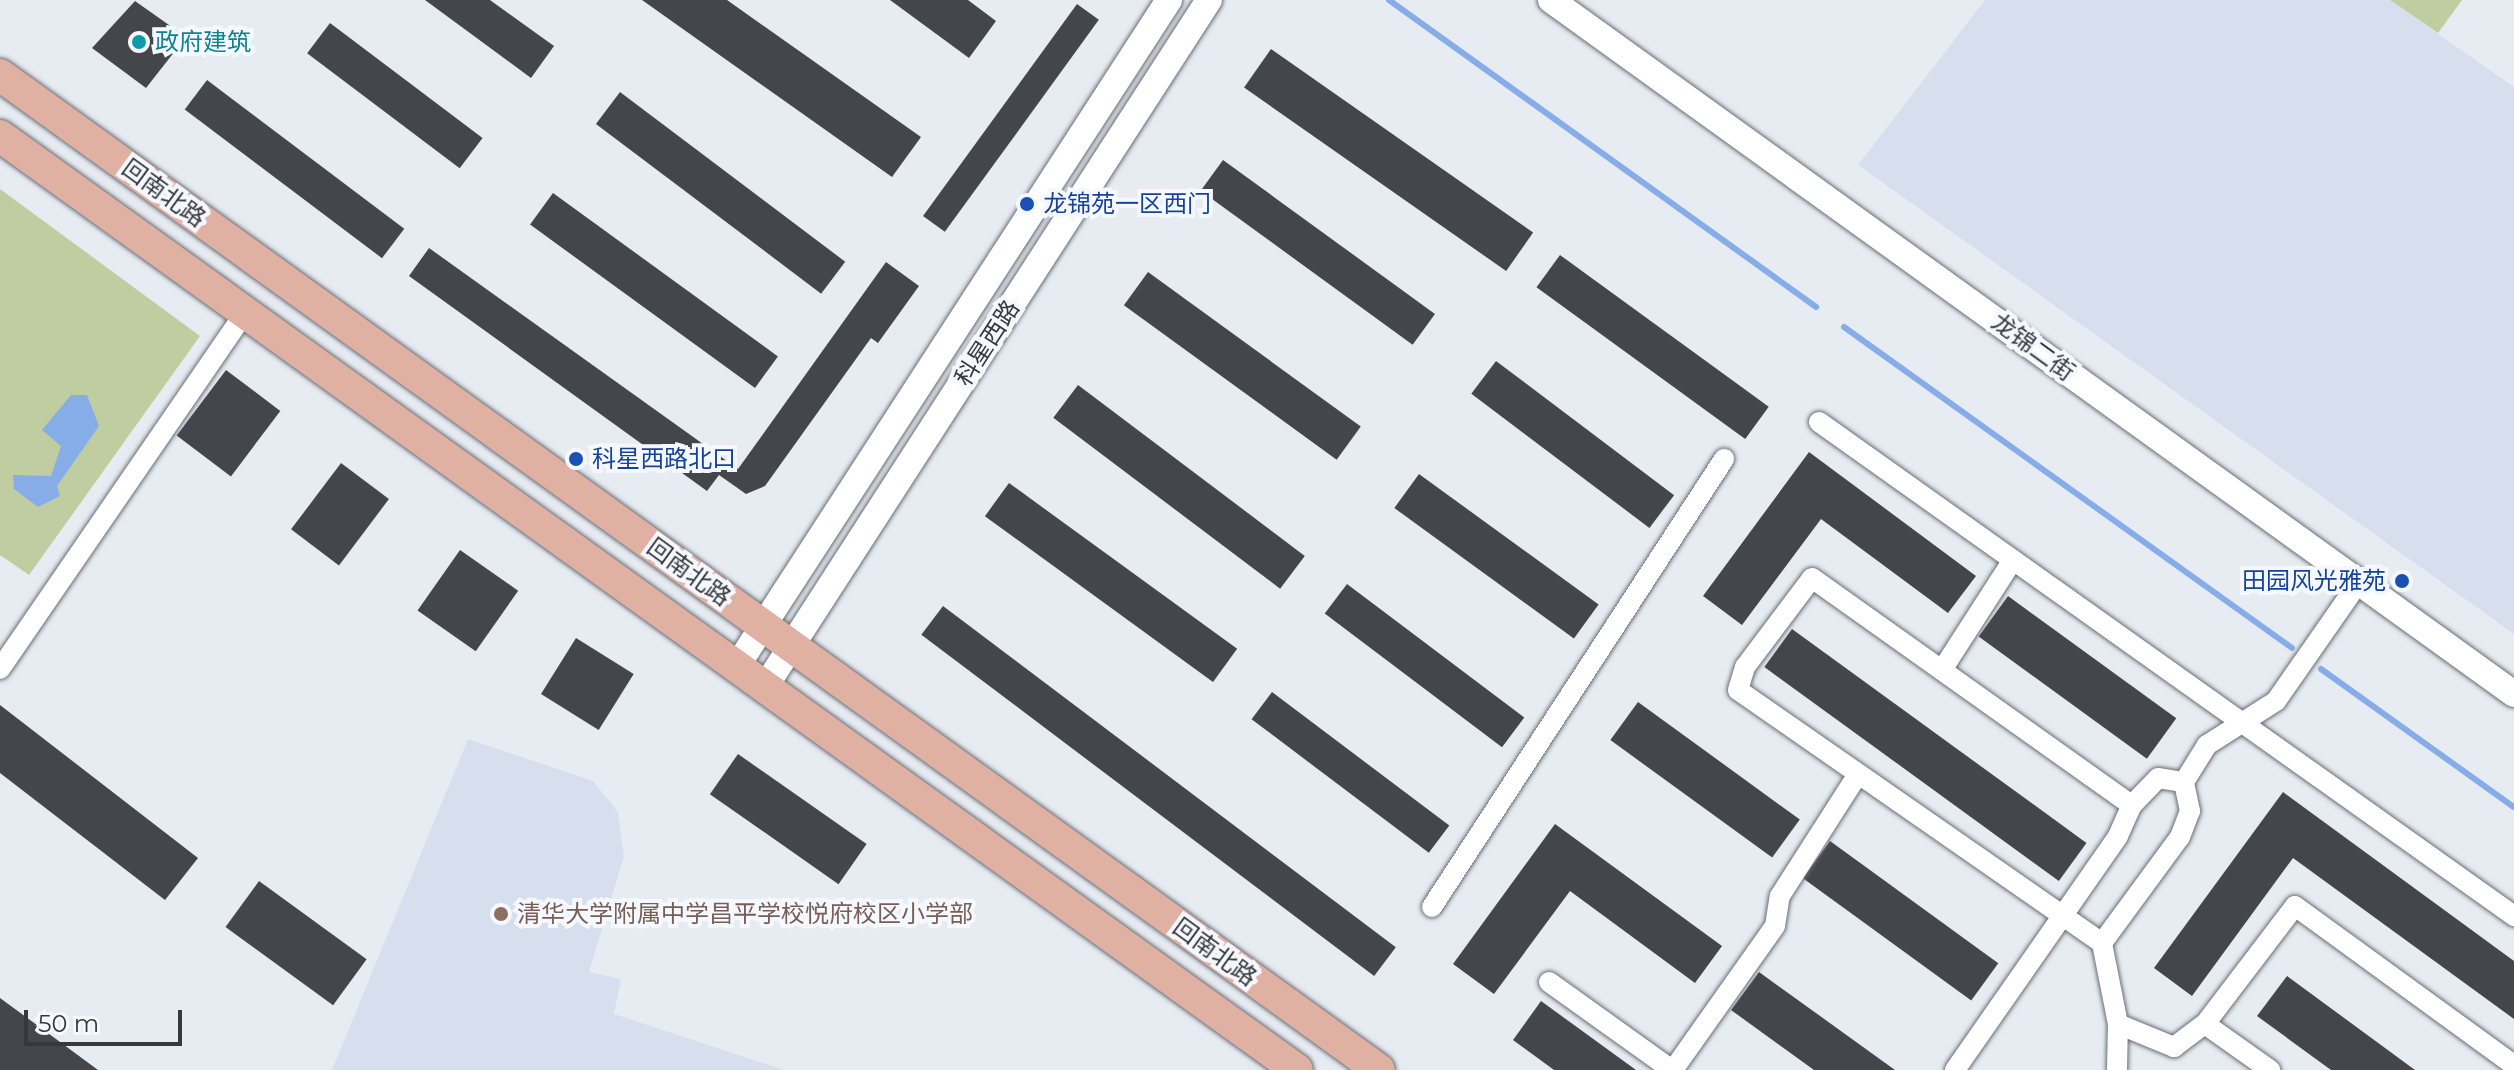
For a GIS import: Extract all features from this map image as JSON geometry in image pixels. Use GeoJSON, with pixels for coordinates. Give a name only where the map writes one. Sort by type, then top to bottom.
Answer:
{"type":"FeatureCollection","features":[{"type":"Feature","properties":{"kind":"main road","name":"回南北路"},"geometry":{"type":"LineString","coordinates":[[0,75],[1379,1070]]}},
{"type":"Feature","properties":{"kind":"main road","name":"回南北路"},"geometry":{"type":"LineString","coordinates":[[0,136],[1297,1070]]}},
{"type":"Feature","properties":{"kind":"street","name":"科星西路"},"geometry":{"type":"LineString","coordinates":[[737,666],[1169,0]]}},
{"type":"Feature","properties":{"kind":"street","name":"科星西路"},"geometry":{"type":"LineString","coordinates":[[765,687],[1209,0]]}},
{"type":"Feature","properties":{"kind":"street","name":"龙锦二街"},"geometry":{"type":"LineString","coordinates":[[1551,0],[2514,694]]}},
{"type":"Feature","properties":{"kind":"street"},"geometry":{"type":"LineString","coordinates":[[0,669],[245,312]]}},
{"type":"Feature","properties":{"kind":"street"},"geometry":{"type":"LineString","coordinates":[[1819,422],[2514,916]]}},
{"type":"Feature","properties":{"kind":"street"},"geometry":{"type":"LineString","coordinates":[[1432,907],[1724,459]]}},
{"type":"Feature","properties":{"kind":"street"},"geometry":{"type":"LineString","coordinates":[[1942,670],[2013,560]]}},
{"type":"Feature","properties":{"kind":"street"},"geometry":{"type":"LineString","coordinates":[[2117,1070],[2118,1024],[2102,943],[1856,777],[1738,690],[1745,667],[1812,578],[2132,805]]}},
{"type":"Feature","properties":{"kind":"street"},"geometry":{"type":"LineString","coordinates":[[2102,943],[2180,837],[2190,811],[2184,782],[2207,745],[2239,721],[2276,701],[2359,582]]}},
{"type":"Feature","properties":{"kind":"street"},"geometry":{"type":"LineString","coordinates":[[1549,982],[1672,1070],[1775,926],[1780,896],[1856,777]]}},
{"type":"Feature","properties":{"kind":"street"},"geometry":{"type":"LineString","coordinates":[[1955,1070],[2058,914],[2118,836],[2132,805],[2158,778],[2184,782]]}},
{"type":"Feature","properties":{"kind":"street"},"geometry":{"type":"LineString","coordinates":[[2118,1024],[2174,1047],[2205,1024],[2295,906],[2514,1065]]}},
{"type":"Feature","properties":{"kind":"street"},"geometry":{"type":"LineString","coordinates":[[2205,1024],[2270,1070]]}},
{"type":"Feature","properties":{"kind":"shaded area"},"geometry":{"type":"Polygon","coordinates":[[[1985,0],[2390,0],[2514,87],[2514,634],[1858,165],[1985,0]]]}},
{"type":"Feature","properties":{"kind":"shaded area","name":"清华大学附属中学昌平学校悦府校区小学部"},"geometry":{"type":"Polygon","coordinates":[[[468,739],[593,781],[618,812],[624,856],[589,972],[621,979],[614,1014],[784,1070],[332,1070],[468,739]]]}},
{"type":"Feature","properties":{"kind":"green space"},"geometry":{"type":"Polygon","coordinates":[[[2390,0],[2462,0],[2438,33],[2390,0]]]}},
{"type":"Feature","properties":{"kind":"green space"},"geometry":{"type":"Polygon","coordinates":[[[0,189],[200,336],[29,575],[0,555],[0,189]]]}},
{"type":"Feature","properties":{"kind":"water"},"geometry":{"type":"Polygon","coordinates":[[[71,395],[87,395],[99,426],[57,486],[60,496],[38,507],[14,489],[13,475],[51,476],[61,446],[42,430],[71,395]]]}},
{"type":"Feature","properties":{"kind":"building"},"geometry":{"type":"Polygon","coordinates":[[[425,0],[490,0],[554,46],[531,78],[425,0]]]}},
{"type":"Feature","properties":{"kind":"building"},"geometry":{"type":"Polygon","coordinates":[[[642,0],[727,0],[921,137],[892,177],[642,0]]]}},
{"type":"Feature","properties":{"kind":"building"},"geometry":{"type":"Polygon","coordinates":[[[890,0],[968,0],[996,21],[969,58],[890,0]]]}},
{"type":"Feature","properties":{"kind":"building","name":"政府建筑"},"geometry":{"type":"Polygon","coordinates":[[[135,1],[186,37],[146,88],[92,48],[135,1]]]}},
{"type":"Feature","properties":{"kind":"building"},"geometry":{"type":"Polygon","coordinates":[[[1077,4],[1099,20],[945,232],[923,216],[1077,4]]]}},
{"type":"Feature","properties":{"kind":"building"},"geometry":{"type":"Polygon","coordinates":[[[330,23],[483,138],[460,168],[307,53],[330,23]]]}},
{"type":"Feature","properties":{"kind":"building"},"geometry":{"type":"Polygon","coordinates":[[[1271,49],[1533,233],[1506,271],[1244,88],[1271,49]]]}},
{"type":"Feature","properties":{"kind":"building"},"geometry":{"type":"Polygon","coordinates":[[[207,80],[404,229],[382,258],[185,110],[207,80]]]}},
{"type":"Feature","properties":{"kind":"building"},"geometry":{"type":"Polygon","coordinates":[[[620,92],[845,262],[821,294],[596,124],[620,92]]]}},
{"type":"Feature","properties":{"kind":"building"},"geometry":{"type":"Polygon","coordinates":[[[1223,160],[1435,314],[1413,345],[1201,191],[1223,160]]]}},
{"type":"Feature","properties":{"kind":"building"},"geometry":{"type":"Polygon","coordinates":[[[553,193],[778,356],[755,388],[530,225],[553,193]]]}},
{"type":"Feature","properties":{"kind":"building"},"geometry":{"type":"Polygon","coordinates":[[[429,248],[738,469],[886,262],[919,286],[878,343],[871,338],[765,486],[746,494],[719,475],[707,491],[409,276],[429,248]]]}},
{"type":"Feature","properties":{"kind":"building"},"geometry":{"type":"Polygon","coordinates":[[[1560,255],[1769,407],[1745,439],[1536,287],[1560,255]]]}},
{"type":"Feature","properties":{"kind":"building"},"geometry":{"type":"Polygon","coordinates":[[[1148,272],[1361,427],[1337,460],[1124,305],[1148,272]]]}},
{"type":"Feature","properties":{"kind":"building"},"geometry":{"type":"Polygon","coordinates":[[[1496,361],[1674,495],[1649,528],[1471,394],[1496,361]]]}},
{"type":"Feature","properties":{"kind":"building"},"geometry":{"type":"Polygon","coordinates":[[[226,370],[280,411],[231,476],[177,435],[226,370]]]}},
{"type":"Feature","properties":{"kind":"building"},"geometry":{"type":"Polygon","coordinates":[[[1078,385],[1305,556],[1280,589],[1053,418],[1078,385]]]}},
{"type":"Feature","properties":{"kind":"building"},"geometry":{"type":"Polygon","coordinates":[[[1809,452],[1976,576],[1948,613],[1821,519],[1742,625],[1703,596],[1809,452]]]}},
{"type":"Feature","properties":{"kind":"building"},"geometry":{"type":"Polygon","coordinates":[[[341,463],[389,499],[339,565],[291,529],[341,463]]]}},
{"type":"Feature","properties":{"kind":"building"},"geometry":{"type":"Polygon","coordinates":[[[1419,474],[1599,604],[1574,638],[1394,508],[1419,474]]]}},
{"type":"Feature","properties":{"kind":"building"},"geometry":{"type":"Polygon","coordinates":[[[1009,483],[1237,649],[1213,682],[985,516],[1009,483]]]}},
{"type":"Feature","properties":{"kind":"building"},"geometry":{"type":"Polygon","coordinates":[[[460,550],[518,591],[476,651],[418,611],[460,550]]]}},
{"type":"Feature","properties":{"kind":"building"},"geometry":{"type":"Polygon","coordinates":[[[1347,584],[1524,718],[1502,747],[1325,614],[1347,584]]]}},
{"type":"Feature","properties":{"kind":"building"},"geometry":{"type":"Polygon","coordinates":[[[2008,596],[2176,718],[2147,759],[1979,636],[2008,596]]]}},
{"type":"Feature","properties":{"kind":"building"},"geometry":{"type":"Polygon","coordinates":[[[943,606],[1396,947],[1374,976],[921,635],[943,606]]]}},
{"type":"Feature","properties":{"kind":"building"},"geometry":{"type":"Polygon","coordinates":[[[1792,629],[2086,843],[2059,881],[1764,667],[1792,629]]]}},
{"type":"Feature","properties":{"kind":"building"},"geometry":{"type":"Polygon","coordinates":[[[576,638],[634,674],[599,730],[541,694],[576,638]]]}},
{"type":"Feature","properties":{"kind":"building"},"geometry":{"type":"Polygon","coordinates":[[[1272,692],[1449,826],[1429,853],[1252,719],[1272,692]]]}},
{"type":"Feature","properties":{"kind":"building"},"geometry":{"type":"Polygon","coordinates":[[[1638,702],[1800,820],[1772,858],[1610,740],[1638,702]]]}},
{"type":"Feature","properties":{"kind":"building"},"geometry":{"type":"Polygon","coordinates":[[[0,705],[198,858],[165,900],[0,773],[0,705]]]}},
{"type":"Feature","properties":{"kind":"building"},"geometry":{"type":"Polygon","coordinates":[[[738,754],[867,844],[839,884],[710,794],[738,754]]]}},
{"type":"Feature","properties":{"kind":"building"},"geometry":{"type":"Polygon","coordinates":[[[2283,792],[2514,961],[2514,1019],[2293,858],[2192,996],[2154,968],[2283,792]]]}},
{"type":"Feature","properties":{"kind":"building"},"geometry":{"type":"Polygon","coordinates":[[[1555,824],[1722,946],[1695,983],[1570,891],[1494,994],[1453,964],[1555,824]]]}},
{"type":"Feature","properties":{"kind":"building"},"geometry":{"type":"Polygon","coordinates":[[[1830,841],[1998,963],[1971,1000],[1803,878],[1830,841]]]}},
{"type":"Feature","properties":{"kind":"building"},"geometry":{"type":"Polygon","coordinates":[[[259,881],[367,959],[333,1005],[225,927],[259,881]]]}},
{"type":"Feature","properties":{"kind":"building"},"geometry":{"type":"Polygon","coordinates":[[[1759,972],[1895,1070],[1814,1070],[1731,1010],[1759,972]]]}},
{"type":"Feature","properties":{"kind":"building"},"geometry":{"type":"Polygon","coordinates":[[[2287,976],[2415,1070],[2331,1070],[2257,1016],[2287,976]]]}},
{"type":"Feature","properties":{"kind":"building"},"geometry":{"type":"Polygon","coordinates":[[[0,998],[56,1039],[98,1070],[0,1070],[0,998]]]}},
{"type":"Feature","properties":{"kind":"building"},"geometry":{"type":"Polygon","coordinates":[[[1541,1001],[1636,1070],[1554,1070],[1513,1040],[1541,1001]]]}},
{"type":"Feature","properties":{"kind":"waterway"},"geometry":{"type":"LineString","coordinates":[[1389,0],[1816,307]]}},
{"type":"Feature","properties":{"kind":"waterway"},"geometry":{"type":"LineString","coordinates":[[1844,327],[2292,648]]}},
{"type":"Feature","properties":{"kind":"waterway"},"geometry":{"type":"LineString","coordinates":[[2321,669],[2514,807]]}},
{"type":"Feature","properties":{"kind":"place","name":"政府建筑"},"geometry":{"type":"Point","coordinates":[139,42]}},
{"type":"Feature","properties":{"kind":"place","name":"龙锦苑一区西门"},"geometry":{"type":"Point","coordinates":[1027,204]}},
{"type":"Feature","properties":{"kind":"place","name":"科星西路北口"},"geometry":{"type":"Point","coordinates":[576,459]}},
{"type":"Feature","properties":{"kind":"place","name":"田园风光雅苑"},"geometry":{"type":"Point","coordinates":[2402,581]}},
{"type":"Feature","properties":{"kind":"place","name":"清华大学附属中学昌平学校悦府校区小学部"},"geometry":{"type":"Point","coordinates":[501,914]}}]}
